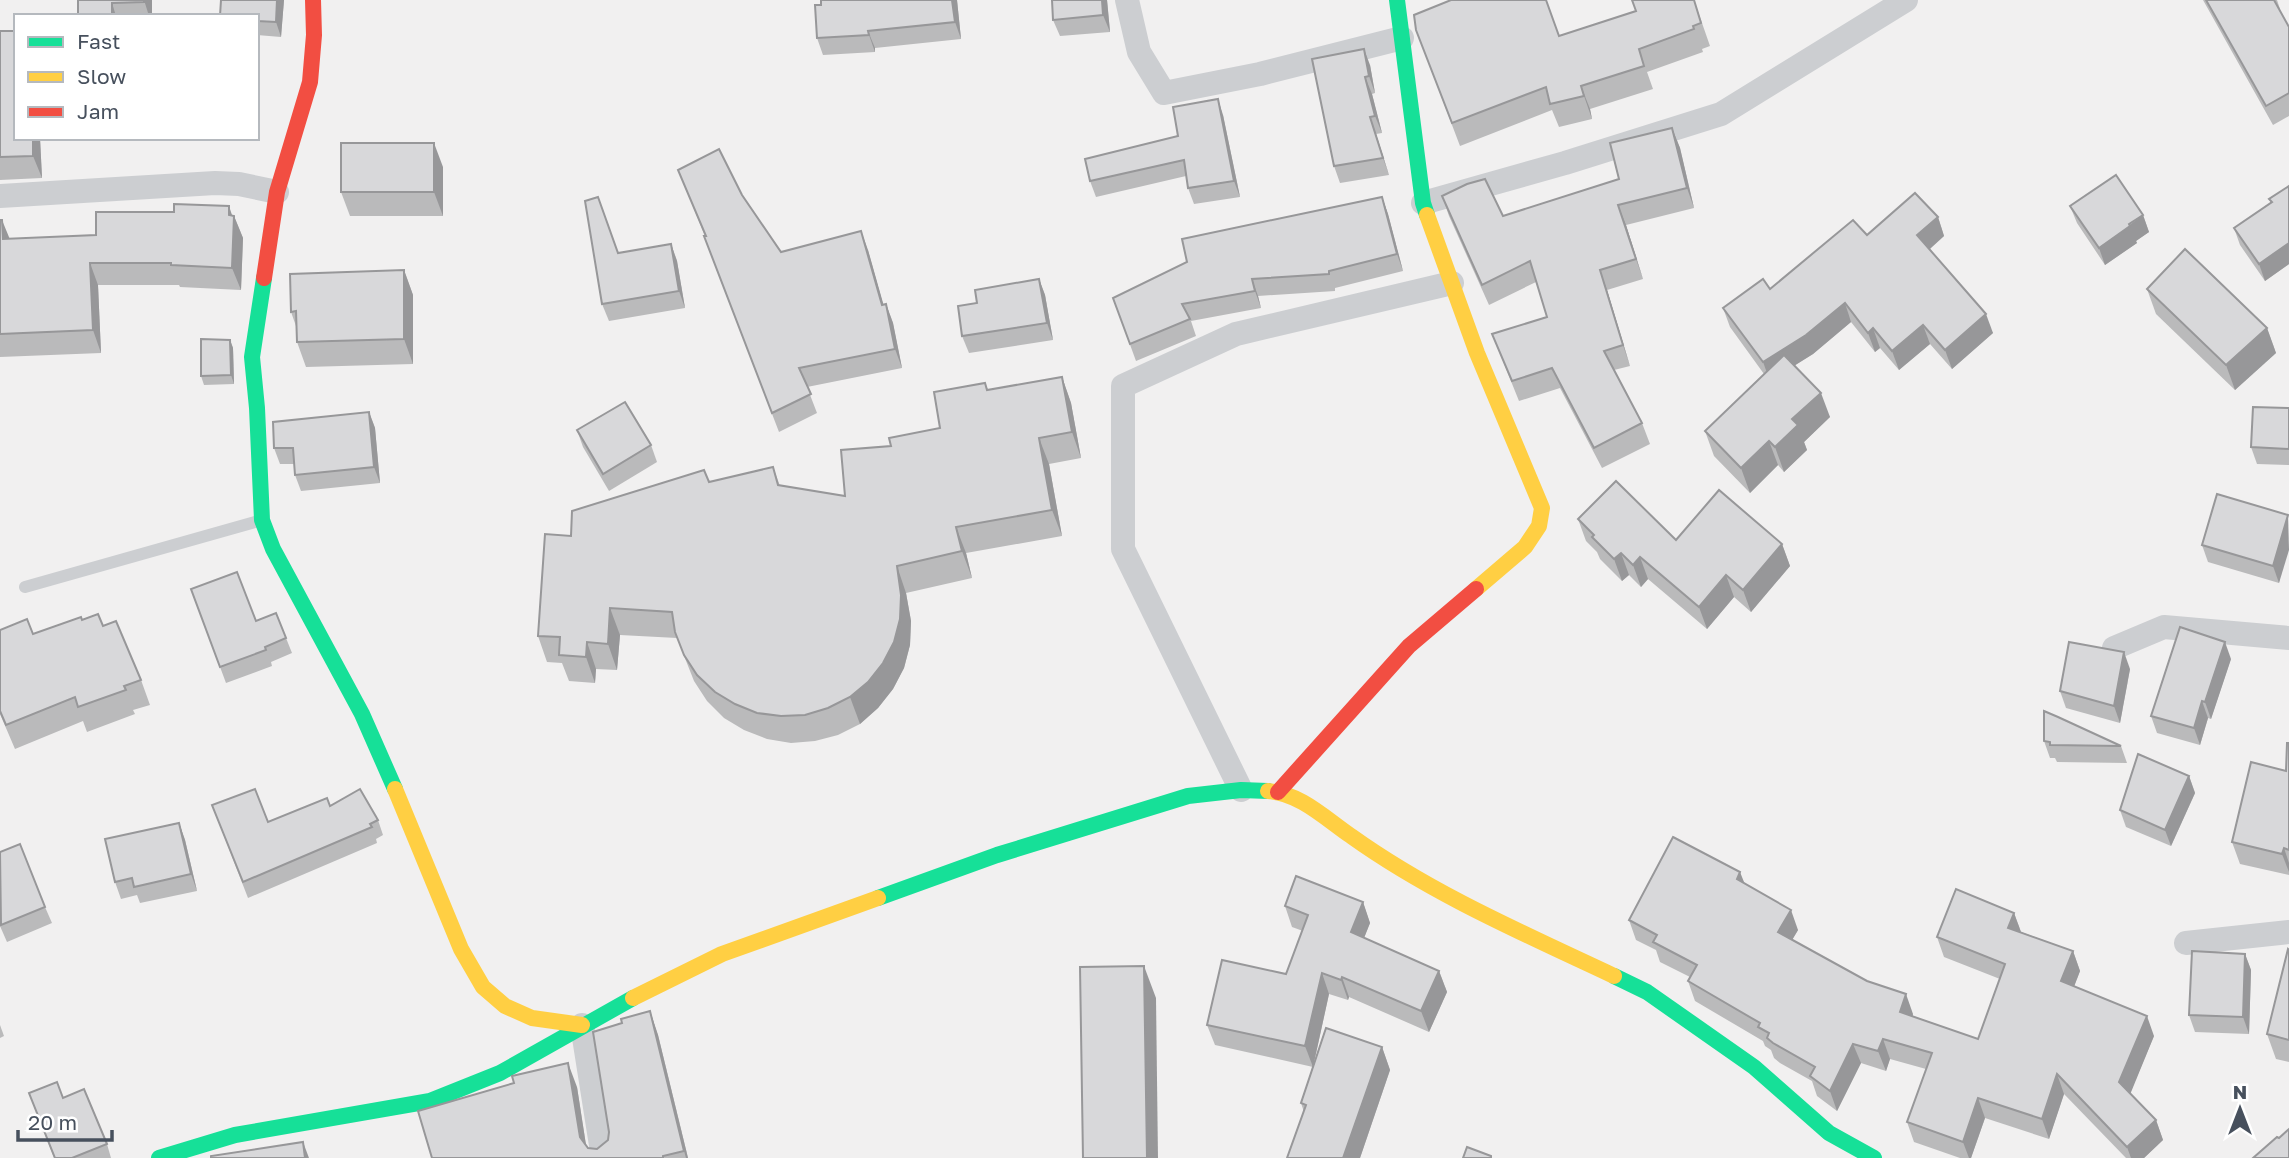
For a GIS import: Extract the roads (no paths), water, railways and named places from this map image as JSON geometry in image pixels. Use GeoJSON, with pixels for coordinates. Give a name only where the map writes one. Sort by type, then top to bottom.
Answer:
{"type":"FeatureCollection","features":[{"type":"Feature","properties":{"kind":"street"},"geometry":{"type":"LineString","coordinates":[[313,0],[314,35],[310,82],[277,192],[252,357],[262,520],[273,549],[362,714],[461,949],[483,987],[505,1006],[532,1018],[582,1025]]}},
{"type":"Feature","properties":{"kind":"street"},"geometry":{"type":"LineString","coordinates":[[1127,0],[1139,52],[1164,93],[1260,74],[1402,38]]}},
{"type":"Feature","properties":{"kind":"street"},"geometry":{"type":"LineString","coordinates":[[1278,792],[1409,646],[1525,547],[1539,526],[1542,508],[1477,353],[1423,203],[1397,0]]}},
{"type":"Feature","properties":{"kind":"street"},"geometry":{"type":"LineString","coordinates":[[1423,203],[1566,163],[1721,114],[1906,0]]}},
{"type":"Feature","properties":{"kind":"street"},"geometry":{"type":"LineString","coordinates":[[0,196],[215,183],[239,184],[277,192]]}},
{"type":"Feature","properties":{"kind":"street"},"geometry":{"type":"LineString","coordinates":[[1241,790],[1123,549],[1123,386],[1237,334],[1452,283]]}},
{"type":"Feature","properties":{"kind":"street"},"geometry":{"type":"LineString","coordinates":[[2115,648],[2164,627],[2289,638]]}},
{"type":"Feature","properties":{"kind":"street"},"geometry":{"type":"LineString","coordinates":[[159,1158],[235,1135],[430,1101],[500,1073],[582,1025],[722,954],[997,855],[1188,796],[1241,790],[1278,792],[1303,802],[1383,859],[1482,914],[1647,992],[1754,1067],[1829,1133],[1874,1158]]}},
{"type":"Feature","properties":{"kind":"street"},"geometry":{"type":"LineString","coordinates":[[2186,943],[2289,932]]}},
{"type":"Feature","properties":{"kind":"street"},"geometry":{"type":"LineString","coordinates":[[582,1025],[603,1158]]}},
{"type":"Feature","properties":{"kind":"lane"},"geometry":{"type":"LineString","coordinates":[[25,586],[262,520]]}}]}
